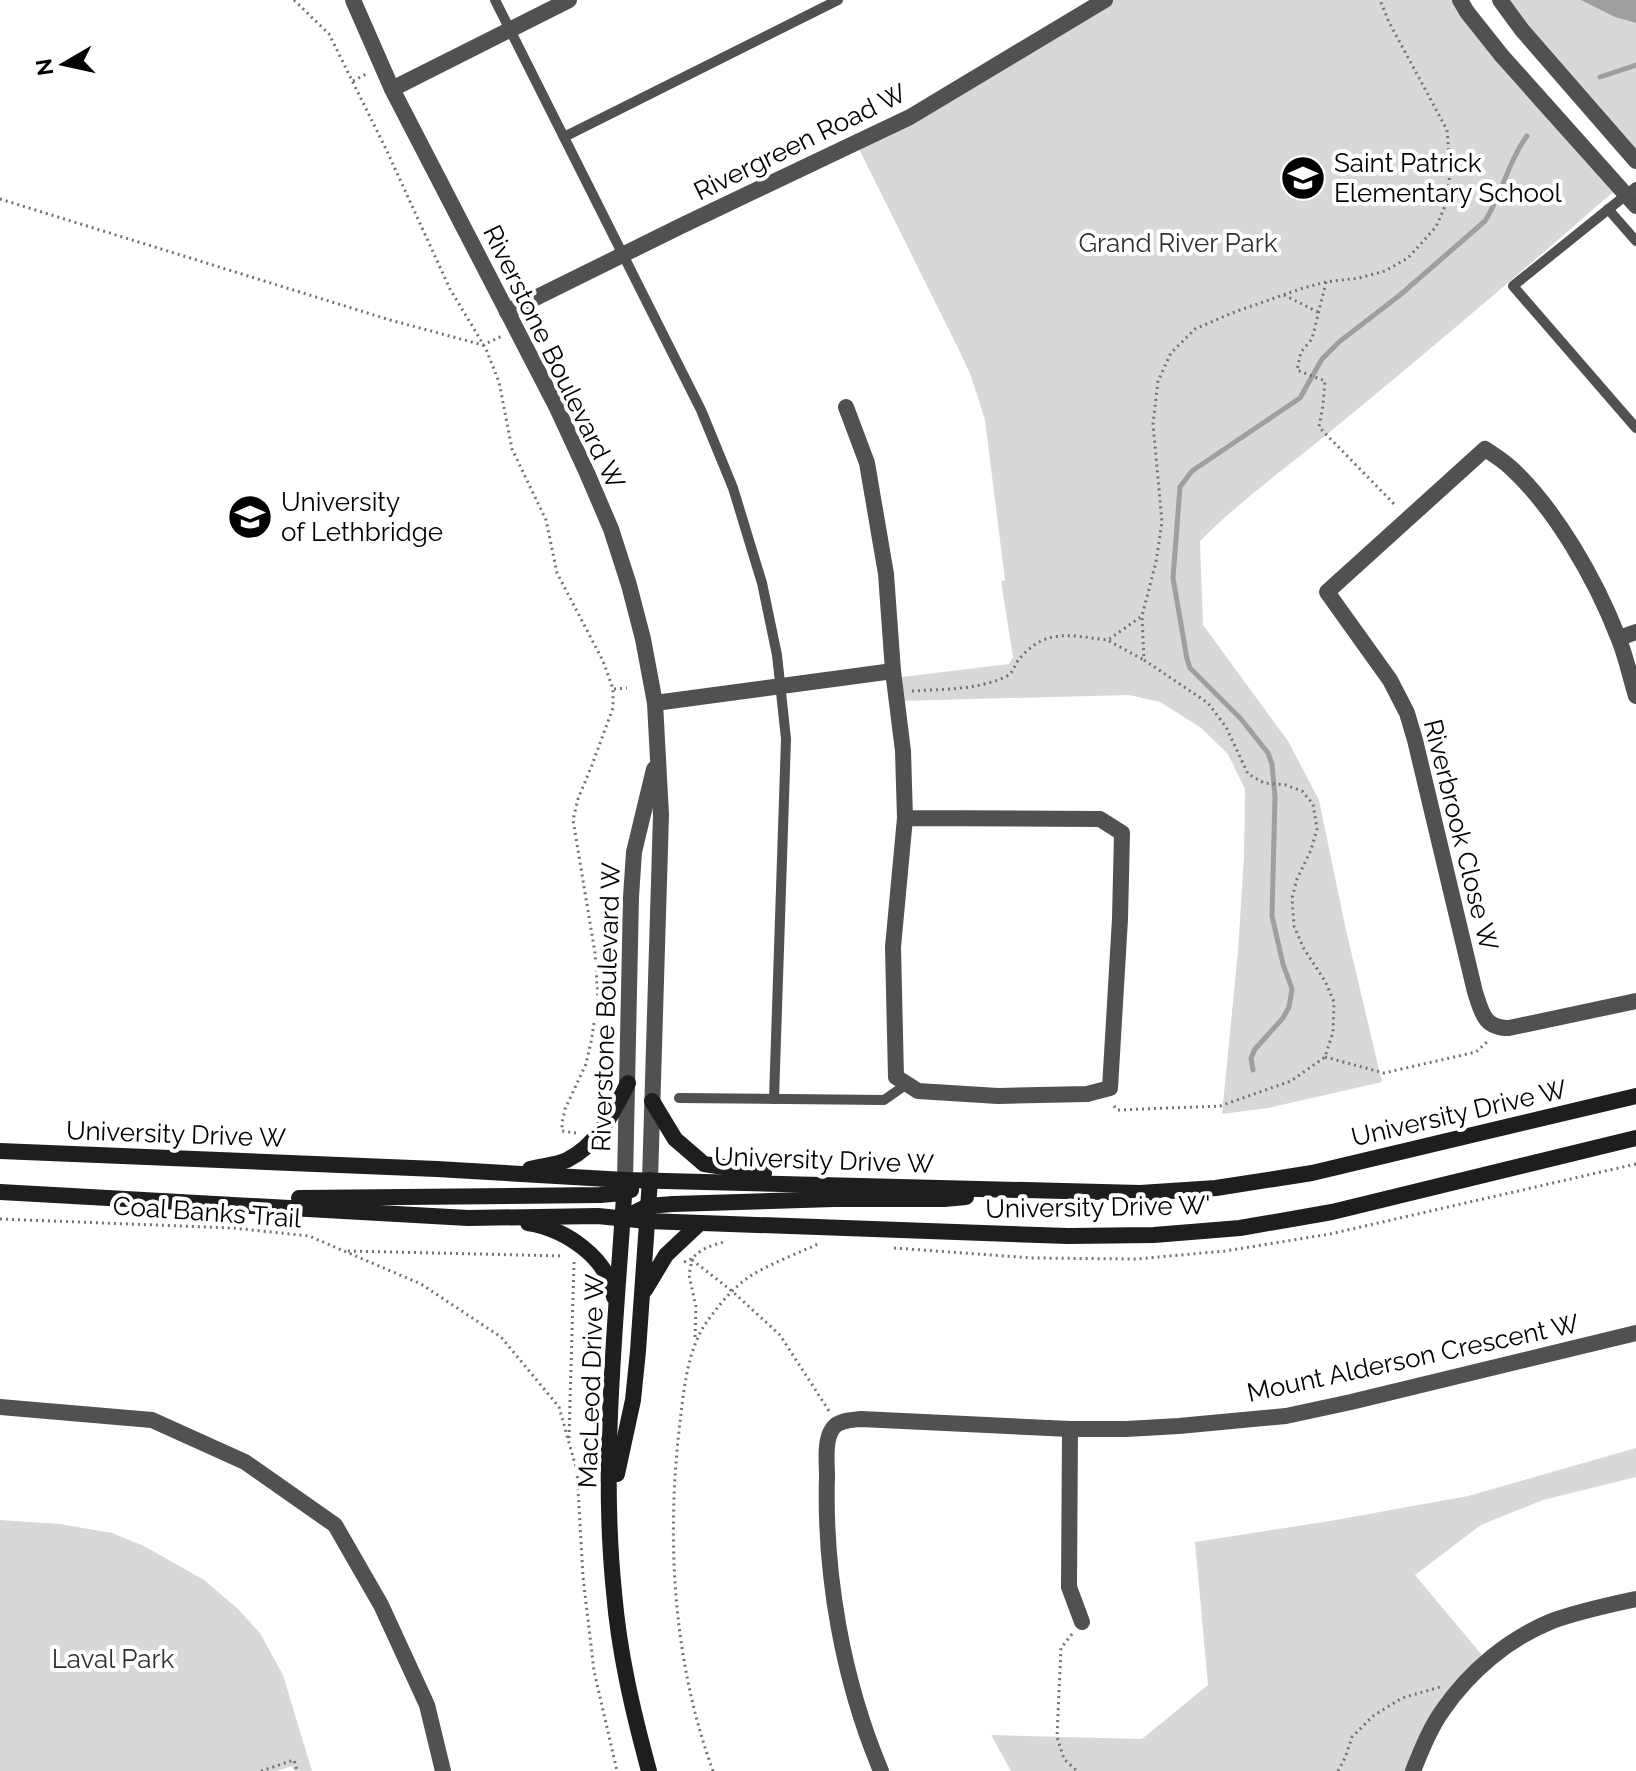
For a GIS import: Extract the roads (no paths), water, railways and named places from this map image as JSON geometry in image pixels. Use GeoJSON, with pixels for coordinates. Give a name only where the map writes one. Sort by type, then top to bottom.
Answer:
{"type":"FeatureCollection","features":[{"type":"Feature","properties":{"kind":"main road"},"geometry":{"type":"LineString","coordinates":[[507,1174],[567,1160],[591,1142],[608,1120],[628,1083]]}},
{"type":"Feature","properties":{"kind":"main road","name":"University Drive W"},"geometry":{"type":"LineString","coordinates":[[0,1151],[374,1166],[507,1174],[625,1186],[650,1180],[702,1180],[1140,1193],[1216,1188],[1312,1173],[1636,1096]]}},
{"type":"Feature","properties":{"kind":"main road"},"geometry":{"type":"LineString","coordinates":[[652,1101],[675,1139],[704,1164],[881,1186]]}},
{"type":"Feature","properties":{"kind":"main road","name":"University Drive W'"},"geometry":{"type":"LineString","coordinates":[[648,1214],[700,1223],[1068,1236],[1154,1235],[1240,1228],[1332,1212],[1636,1136]]}},
{"type":"Feature","properties":{"kind":"main road","name":"Riverstone Boulevard W"},"geometry":{"type":"LineString","coordinates":[[648,1214],[650,1180]]}},
{"type":"Feature","properties":{"kind":"main road"},"geometry":{"type":"LineString","coordinates":[[209,1204],[286,1199],[542,1196],[625,1186]]}},
{"type":"Feature","properties":{"kind":"main road","name":"Riverstone Boulevard W"},"geometry":{"type":"LineString","coordinates":[[623,1219],[625,1186]]}},
{"type":"Feature","properties":{"kind":"main road"},"geometry":{"type":"LineString","coordinates":[[0,1192],[504,1219],[598,1216],[623,1219],[673,1204],[944,1199],[1019,1190]]}},
{"type":"Feature","properties":{"kind":"main road","name":"MacLeod Drive W"},"geometry":{"type":"LineString","coordinates":[[610,1503],[633,1400],[648,1214]]}},
{"type":"Feature","properties":{"kind":"main road"},"geometry":{"type":"LineString","coordinates":[[504,1219],[554,1231],[586,1250],[607,1273],[613,1288],[616,1314]]}},
{"type":"Feature","properties":{"kind":"main road","name":"MacLeod Drive W"},"geometry":{"type":"LineString","coordinates":[[610,1503],[610,1418],[623,1219]]}},
{"type":"Feature","properties":{"kind":"main road"},"geometry":{"type":"LineString","coordinates":[[642,1295],[666,1255],[700,1223]]}},
{"type":"Feature","properties":{"kind":"main road"},"geometry":{"type":"LineString","coordinates":[[610,1503],[613,1591],[619,1636],[628,1689],[649,1771]]}},
{"type":"Feature","properties":{"kind":"street","name":"Riverstone Boulevard W"},"geometry":{"type":"LineString","coordinates":[[353,0],[392,89],[562,420],[611,529],[636,612],[655,703],[661,815],[650,1180]]}},
{"type":"Feature","properties":{"kind":"street"},"geometry":{"type":"LineString","coordinates":[[392,89],[569,0]]}},
{"type":"Feature","properties":{"kind":"street","name":"Rivergreen Road W"},"geometry":{"type":"LineString","coordinates":[[507,312],[910,117],[1105,0]]}},
{"type":"Feature","properties":{"kind":"street"},"geometry":{"type":"LineString","coordinates":[[1460,0],[1560,123],[1633,196]]}},
{"type":"Feature","properties":{"kind":"street"},"geometry":{"type":"LineString","coordinates":[[1500,0],[1522,30],[1636,161]]}},
{"type":"Feature","properties":{"kind":"street"},"geometry":{"type":"LineString","coordinates":[[846,407],[867,463],[886,574],[903,751],[905,818],[893,947],[896,1077],[918,1091],[998,1096],[1087,1094],[1110,1088],[1122,833],[1100,819],[905,818]]}},
{"type":"Feature","properties":{"kind":"street","name":"Riverbrook Close W"},"geometry":{"type":"LineString","coordinates":[[1636,696],[1619,638],[1595,586],[1567,538],[1526,484],[1509,466],[1485,449],[1327,592],[1383,669],[1407,713],[1475,992],[1490,1025],[1498,1028],[1541,1022],[1636,1001]]}},
{"type":"Feature","properties":{"kind":"street"},"geometry":{"type":"LineString","coordinates":[[1619,638],[1636,632]]}},
{"type":"Feature","properties":{"kind":"street"},"geometry":{"type":"LineString","coordinates":[[655,703],[893,671]]}},
{"type":"Feature","properties":{"kind":"street","name":"Riverstone Boulevard W"},"geometry":{"type":"LineString","coordinates":[[625,1186],[634,852],[658,752]]}},
{"type":"Feature","properties":{"kind":"street","name":"Mount Alderson Crescent W"},"geometry":{"type":"LineString","coordinates":[[881,1771],[860,1716],[834,1601],[826,1500],[827,1443],[832,1428],[842,1421],[861,1419],[1070,1429],[1179,1426],[1286,1416],[1636,1333]]}},
{"type":"Feature","properties":{"kind":"street"},"geometry":{"type":"LineString","coordinates":[[0,1407],[152,1420],[245,1462],[335,1525],[381,1605],[427,1705],[443,1771]]}},
{"type":"Feature","properties":{"kind":"street"},"geometry":{"type":"LineString","coordinates":[[1070,1429],[1069,1587],[1082,1622]]}},
{"type":"Feature","properties":{"kind":"street"},"geometry":{"type":"LineString","coordinates":[[1413,1771],[1441,1712],[1466,1680],[1514,1641],[1552,1622],[1636,1599]]}},
{"type":"Feature","properties":{"kind":"lane"},"geometry":{"type":"LineString","coordinates":[[495,0],[701,410],[733,488],[762,583],[777,655],[786,739],[774,1099]]}},
{"type":"Feature","properties":{"kind":"lane"},"geometry":{"type":"LineString","coordinates":[[564,137],[838,0]]}},
{"type":"Feature","properties":{"kind":"lane"},"geometry":{"type":"LineString","coordinates":[[1633,196],[1608,209],[1513,286],[1636,428]]}},
{"type":"Feature","properties":{"kind":"lane"},"geometry":{"type":"LineString","coordinates":[[1608,209],[1636,241]]}},
{"type":"Feature","properties":{"kind":"lane"},"geometry":{"type":"LineString","coordinates":[[679,1098],[884,1100],[907,1084]]}},
{"type":"Feature","properties":{"kind":"waterway"},"geometry":{"type":"LineString","coordinates":[[1600,77],[1636,65]]}},
{"type":"Feature","properties":{"kind":"waterway"},"geometry":{"type":"LineString","coordinates":[[1253,1070],[1251,1058],[1255,1049],[1283,1018],[1289,1007],[1292,989],[1272,916],[1275,797],[1272,764],[1268,753],[1241,719],[1190,668],[1187,659],[1173,578],[1180,487],[1192,471],[1300,398],[1322,359],[1339,342],[1400,295],[1485,221],[1527,136]]}},
{"type":"Feature","properties":{"kind":"place","name":"Saint Patrick Elementary School"},"geometry":{"type":"Point","coordinates":[1303,178]}},
{"type":"Feature","properties":{"kind":"place","name":"University of Lethbridge"},"geometry":{"type":"Point","coordinates":[250,517]}},
{"type":"Feature","properties":{"kind":"park label","name":"Grand River Park"},"geometry":{"type":"Point","coordinates":[1178,243]}},
{"type":"Feature","properties":{"kind":"park label","name":"Laval Park"},"geometry":{"type":"Point","coordinates":[113,1659]}}]}
